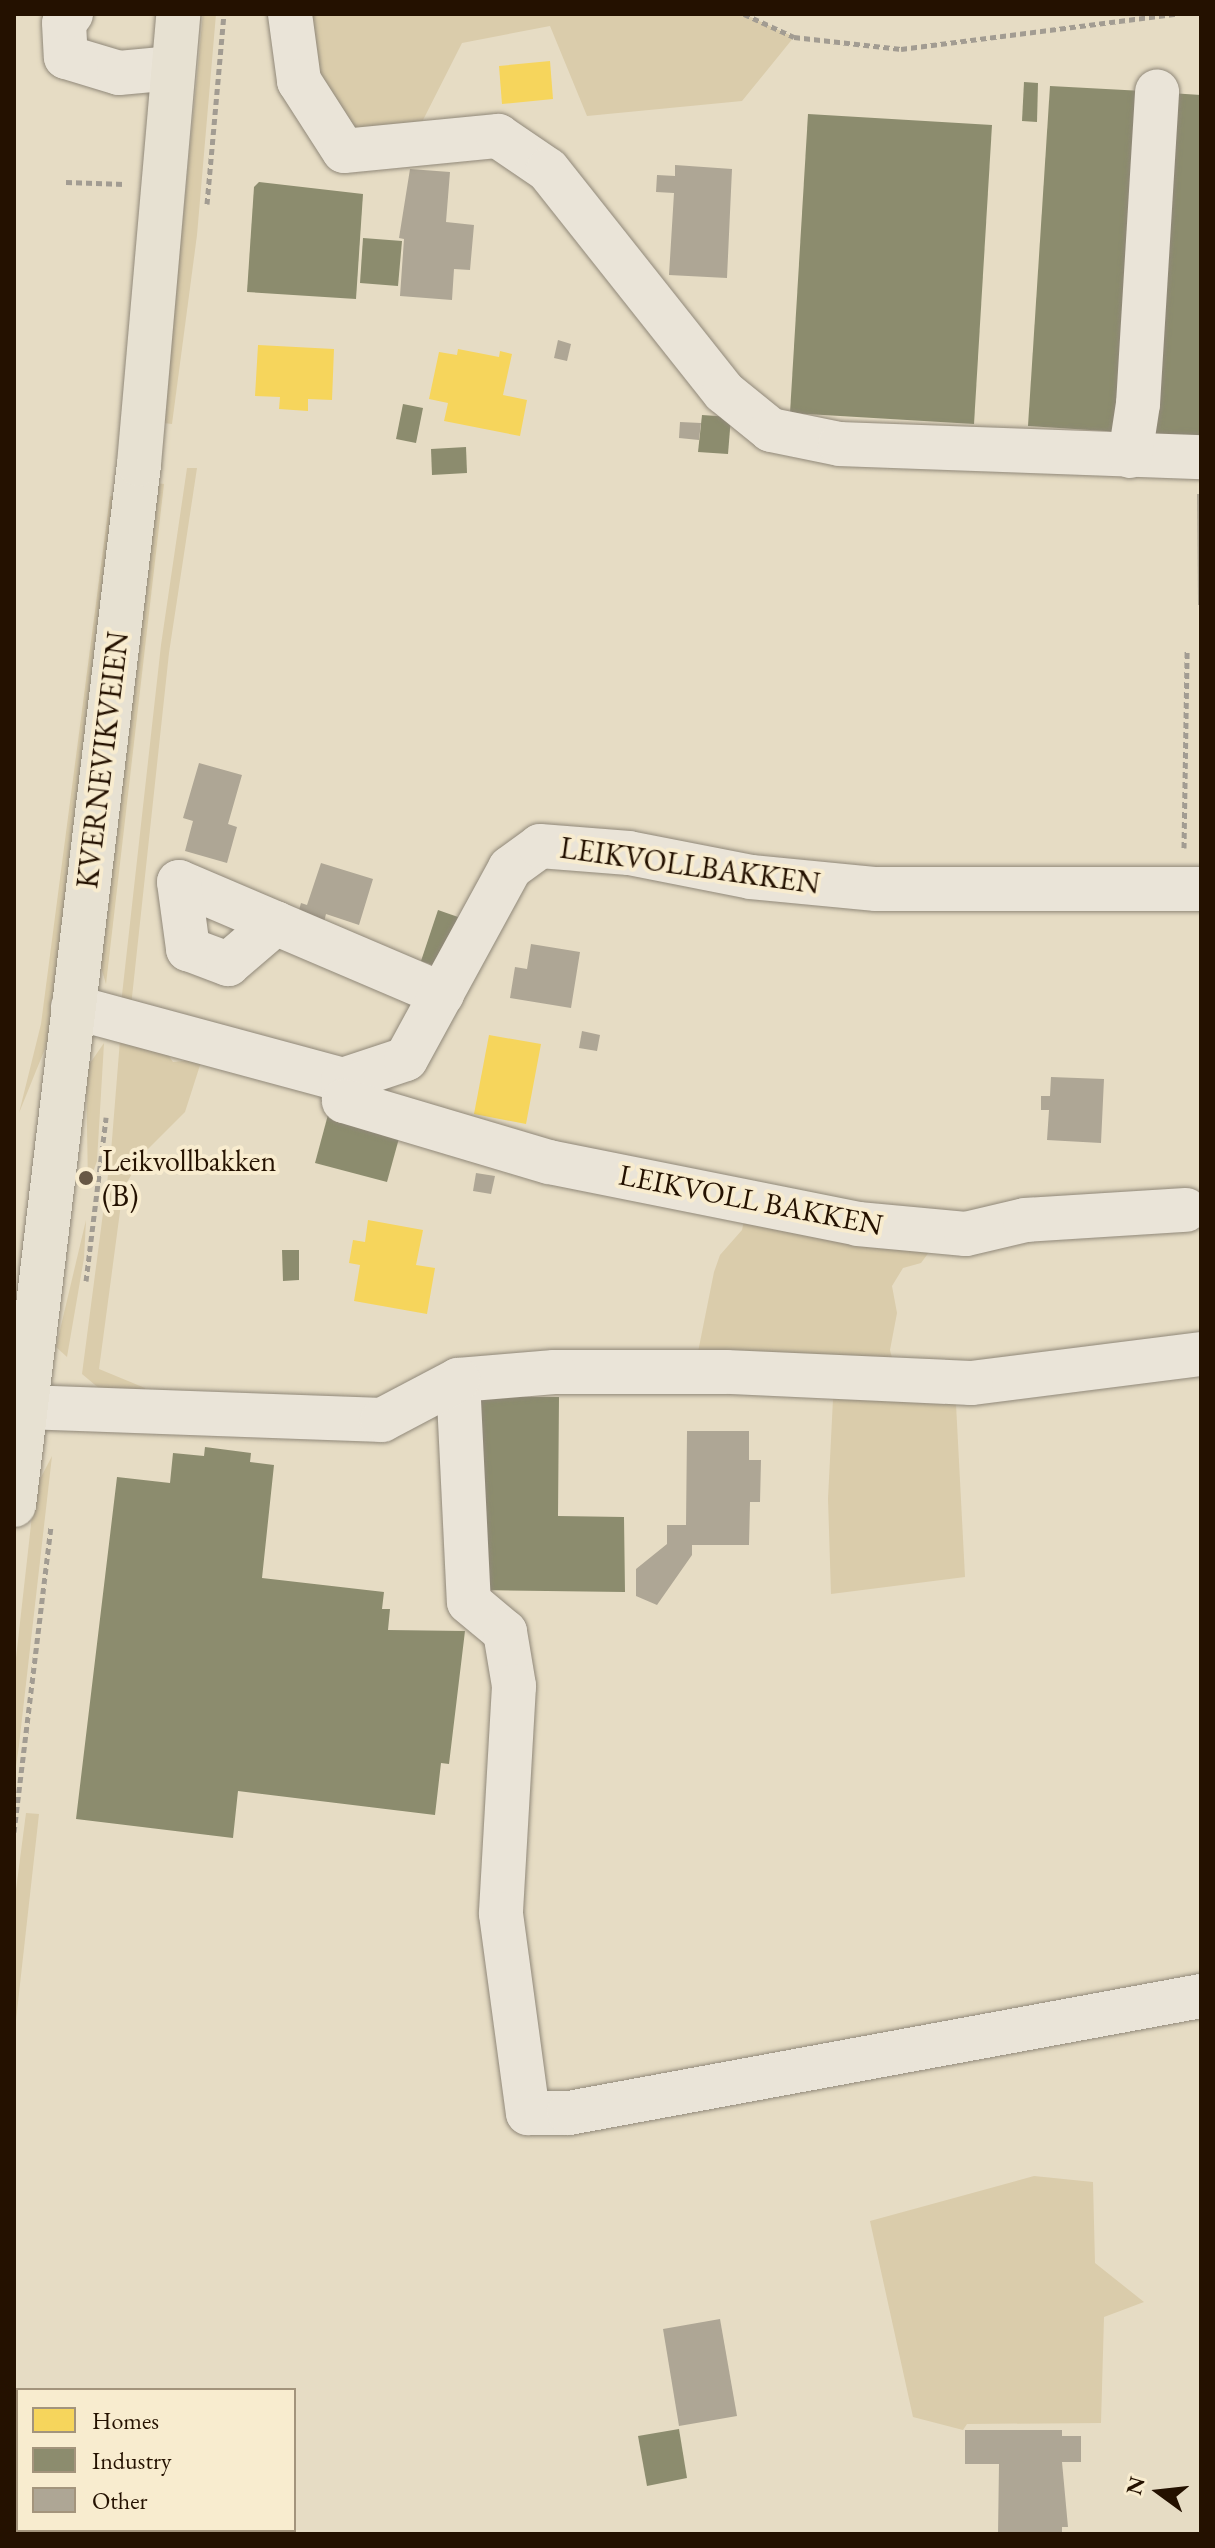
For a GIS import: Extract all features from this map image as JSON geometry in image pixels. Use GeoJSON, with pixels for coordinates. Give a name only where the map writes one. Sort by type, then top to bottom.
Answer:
{"type":"FeatureCollection","features":[{"type":"Feature","properties":{"kind":"main road","name":"KVERNEVIKVEIEN"},"geometry":{"type":"LineString","coordinates":[[14,1505],[139,464],[178,14]]}},
{"type":"Feature","properties":{"kind":"street"},"geometry":{"type":"LineString","coordinates":[[71,14],[64,23],[66,57],[119,73],[173,68]]}},
{"type":"Feature","properties":{"kind":"street"},"geometry":{"type":"LineString","coordinates":[[290,14],[299,81],[344,151],[498,136],[548,170],[724,392],[771,430],[840,444],[1201,457]]}},
{"type":"Feature","properties":{"kind":"street"},"geometry":{"type":"LineString","coordinates":[[1130,456],[1138,404],[1157,92]]}},
{"type":"Feature","properties":{"kind":"street","name":"LEIKVOLLBAKKEN"},"geometry":{"type":"LineString","coordinates":[[343,1080],[406,1059],[510,868],[540,846],[629,853],[751,877],[876,889],[1192,889]]}},
{"type":"Feature","properties":{"kind":"street"},"geometry":{"type":"LineString","coordinates":[[276,923],[442,994]]}},
{"type":"Feature","properties":{"kind":"street"},"geometry":{"type":"LineString","coordinates":[[73,1007],[343,1080]]}},
{"type":"Feature","properties":{"kind":"street","name":"LEIKVOLL BAKKEN"},"geometry":{"type":"LineString","coordinates":[[343,1080],[344,1101],[549,1162],[858,1224],[966,1234],[1025,1220],[1186,1210]]}},
{"type":"Feature","properties":{"kind":"street"},"geometry":{"type":"LineString","coordinates":[[26,1407],[382,1420],[458,1380],[554,1372],[705,1372],[971,1383],[1201,1354]]}},
{"type":"Feature","properties":{"kind":"street"},"geometry":{"type":"LineString","coordinates":[[458,1380],[469,1602],[505,1632],[514,1686],[501,1914],[528,2113],[569,2113],[1201,1996]]}},
{"type":"Feature","properties":{"kind":"path"},"geometry":{"type":"LineString","coordinates":[[212,153],[224,14]]}},
{"type":"Feature","properties":{"kind":"path"},"geometry":{"type":"LineString","coordinates":[[744,14],[794,37],[901,49],[1176,14]]}},
{"type":"Feature","properties":{"kind":"path"},"geometry":{"type":"LineString","coordinates":[[1187,650],[1192,889]]}},
{"type":"Feature","properties":{"kind":"shaded area"},"geometry":{"type":"Polygon","coordinates":[[[203,14],[216,14],[197,235],[172,424],[163,423],[203,14]]]}},
{"type":"Feature","properties":{"kind":"shaded area"},"geometry":{"type":"Polygon","coordinates":[[[290,14],[744,14],[794,37],[742,101],[587,116],[550,26],[462,43],[419,128],[344,151],[290,14]]]}},
{"type":"Feature","properties":{"kind":"shaded area"},"geometry":{"type":"Polygon","coordinates":[[[187,468],[197,468],[169,653],[129,1025],[119,1022],[161,645],[187,468]]]}},
{"type":"Feature","properties":{"kind":"shaded area"},"geometry":{"type":"Polygon","coordinates":[[[155,483],[164,484],[106,984],[100,964],[155,483]]]}},
{"type":"Feature","properties":{"kind":"shaded area"},"geometry":{"type":"Polygon","coordinates":[[[110,496],[117,497],[55,1024],[19,1113],[41,1024],[110,496]]]}},
{"type":"Feature","properties":{"kind":"shaded area"},"geometry":{"type":"Polygon","coordinates":[[[120,1040],[162,1046],[173,1062],[202,1059],[185,1112],[145,1152],[123,1189],[99,1369],[145,1388],[146,1399],[107,1395],[82,1374],[111,1152],[120,1040]]]}},
{"type":"Feature","properties":{"kind":"shaded area"},"geometry":{"type":"Polygon","coordinates":[[[104,1043],[97,1161],[88,1186],[86,1069],[104,1043]]]}},
{"type":"Feature","properties":{"kind":"shaded area"},"geometry":{"type":"Polygon","coordinates":[[[748,1202],[944,1232],[921,1263],[903,1268],[892,1286],[897,1313],[890,1350],[897,1379],[694,1372],[714,1272],[720,1255],[742,1230],[748,1202]]]}},
{"type":"Feature","properties":{"kind":"shaded area"},"geometry":{"type":"Polygon","coordinates":[[[86,1220],[84,1258],[67,1357],[56,1347],[86,1220]]]}},
{"type":"Feature","properties":{"kind":"shaded area"},"geometry":{"type":"Polygon","coordinates":[[[833,1399],[956,1404],[965,1577],[831,1594],[828,1499],[833,1399]]]}},
{"type":"Feature","properties":{"kind":"shaded area"},"geometry":{"type":"Polygon","coordinates":[[[52,1456],[14,1781],[14,1676],[35,1489],[52,1456]]]}},
{"type":"Feature","properties":{"kind":"shaded area"},"geometry":{"type":"Polygon","coordinates":[[[26,1813],[39,1814],[14,2038],[14,1905],[26,1813]]]}},
{"type":"Feature","properties":{"kind":"shaded area"},"geometry":{"type":"Polygon","coordinates":[[[1034,2176],[1093,2182],[1095,2263],[1144,2302],[1104,2317],[1101,2423],[967,2424],[963,2430],[913,2417],[870,2221],[1034,2176]]]}},
{"type":"Feature","properties":{"kind":"building: Homes"},"geometry":{"type":"Polygon","coordinates":[[[550,61],[553,99],[502,104],[499,66],[550,61]]]}},
{"type":"Feature","properties":{"kind":"building: Homes"},"geometry":{"type":"Polygon","coordinates":[[[258,345],[334,349],[332,400],[308,399],[308,411],[279,409],[280,397],[255,396],[258,345]]]}},
{"type":"Feature","properties":{"kind":"building: Homes"},"geometry":{"type":"Polygon","coordinates":[[[458,349],[499,357],[500,351],[512,354],[503,395],[527,400],[520,436],[444,421],[448,403],[429,399],[439,352],[457,355],[458,349]]]}},
{"type":"Feature","properties":{"kind":"building: Homes"},"geometry":{"type":"Polygon","coordinates":[[[489,1035],[541,1044],[526,1124],[474,1114],[489,1035]]]}},
{"type":"Feature","properties":{"kind":"building: Homes"},"geometry":{"type":"Polygon","coordinates":[[[368,1220],[423,1230],[416,1265],[435,1268],[427,1314],[354,1301],[360,1265],[349,1263],[353,1240],[365,1242],[368,1220]]]}},
{"type":"Feature","properties":{"kind":"building: Homes"},"geometry":{"type":"Polygon","coordinates":[[[21,2532],[71,2532],[71,2534],[21,2532]]]}},
{"type":"Feature","properties":{"kind":"building: Industry"},"geometry":{"type":"Polygon","coordinates":[[[1024,82],[1038,83],[1037,122],[1022,121],[1024,82]]]}},
{"type":"Feature","properties":{"kind":"building: Industry"},"geometry":{"type":"Polygon","coordinates":[[[1050,86],[1143,91],[1121,432],[1028,426],[1050,86]]]}},
{"type":"Feature","properties":{"kind":"building: Industry"},"geometry":{"type":"Polygon","coordinates":[[[1170,93],[1201,95],[1201,438],[1149,434],[1170,93]]]}},
{"type":"Feature","properties":{"kind":"building: Industry"},"geometry":{"type":"Polygon","coordinates":[[[808,114],[992,125],[974,424],[790,413],[808,114]]]}},
{"type":"Feature","properties":{"kind":"building: Industry"},"geometry":{"type":"Polygon","coordinates":[[[259,182],[363,194],[356,299],[247,292],[254,187],[259,182]]]}},
{"type":"Feature","properties":{"kind":"building: Industry"},"geometry":{"type":"Polygon","coordinates":[[[363,238],[402,241],[398,286],[360,283],[363,238]]]}},
{"type":"Feature","properties":{"kind":"building: Industry"},"geometry":{"type":"Polygon","coordinates":[[[403,404],[423,408],[416,443],[396,439],[403,404]]]}},
{"type":"Feature","properties":{"kind":"building: Industry"},"geometry":{"type":"Polygon","coordinates":[[[702,415],[731,417],[728,454],[698,452],[702,415]]]}},
{"type":"Feature","properties":{"kind":"building: Industry"},"geometry":{"type":"Polygon","coordinates":[[[466,447],[467,473],[432,475],[431,449],[466,447]]]}},
{"type":"Feature","properties":{"kind":"building: Industry"},"geometry":{"type":"Polygon","coordinates":[[[438,910],[458,917],[441,968],[421,961],[438,910]]]}},
{"type":"Feature","properties":{"kind":"building: Industry"},"geometry":{"type":"Polygon","coordinates":[[[329,1111],[401,1131],[387,1182],[315,1163],[329,1111]]]}},
{"type":"Feature","properties":{"kind":"building: Industry"},"geometry":{"type":"Polygon","coordinates":[[[282,1250],[299,1250],[299,1280],[283,1281],[282,1250]]]}},
{"type":"Feature","properties":{"kind":"building: Industry"},"geometry":{"type":"Polygon","coordinates":[[[480,1397],[559,1397],[558,1516],[624,1517],[625,1592],[479,1590],[480,1397]]]}},
{"type":"Feature","properties":{"kind":"building: Industry"},"geometry":{"type":"Polygon","coordinates":[[[205,1447],[251,1453],[250,1462],[274,1465],[262,1578],[384,1592],[382,1609],[390,1609],[388,1630],[465,1631],[449,1764],[441,1763],[435,1815],[238,1791],[233,1838],[76,1819],[117,1477],[170,1483],[173,1453],[204,1456],[205,1447]]]}},
{"type":"Feature","properties":{"kind":"building: Industry"},"geometry":{"type":"Polygon","coordinates":[[[679,2429],[687,2478],[647,2486],[638,2436],[679,2429]]]}},
{"type":"Feature","properties":{"kind":"building: Other"},"geometry":{"type":"Polygon","coordinates":[[[675,165],[732,169],[727,278],[669,275],[674,193],[656,192],[657,175],[675,176],[675,165]]]}},
{"type":"Feature","properties":{"kind":"building: Other"},"geometry":{"type":"Polygon","coordinates":[[[410,169],[450,172],[446,222],[474,225],[470,270],[454,269],[452,300],[400,296],[404,239],[399,238],[410,169]]]}},
{"type":"Feature","properties":{"kind":"building: Other"},"geometry":{"type":"Polygon","coordinates":[[[558,340],[571,344],[567,361],[554,358],[558,340]]]}},
{"type":"Feature","properties":{"kind":"building: Other"},"geometry":{"type":"Polygon","coordinates":[[[680,422],[701,423],[699,440],[679,438],[680,422]]]}},
{"type":"Feature","properties":{"kind":"building: Other"},"geometry":{"type":"Polygon","coordinates":[[[1197,494],[1201,494],[1201,605],[1198,605],[1197,494]]]}},
{"type":"Feature","properties":{"kind":"building: Other"},"geometry":{"type":"Polygon","coordinates":[[[199,763],[242,775],[228,824],[237,827],[227,863],[185,851],[193,821],[183,818],[199,763]]]}},
{"type":"Feature","properties":{"kind":"building: Other"},"geometry":{"type":"Polygon","coordinates":[[[321,863],[373,879],[359,925],[326,914],[324,922],[298,914],[301,903],[307,905],[321,863]]]}},
{"type":"Feature","properties":{"kind":"building: Other"},"geometry":{"type":"Polygon","coordinates":[[[531,944],[580,952],[571,1008],[510,998],[515,967],[527,969],[531,944]]]}},
{"type":"Feature","properties":{"kind":"building: Other"},"geometry":{"type":"Polygon","coordinates":[[[582,1031],[600,1035],[597,1051],[579,1048],[582,1031]]]}},
{"type":"Feature","properties":{"kind":"building: Other"},"geometry":{"type":"Polygon","coordinates":[[[1051,1077],[1104,1079],[1101,1143],[1047,1140],[1049,1110],[1041,1110],[1041,1096],[1050,1096],[1051,1077]]]}},
{"type":"Feature","properties":{"kind":"building: Other"},"geometry":{"type":"Polygon","coordinates":[[[476,1173],[495,1176],[491,1194],[473,1191],[476,1173]]]}},
{"type":"Feature","properties":{"kind":"building: Other"},"geometry":{"type":"Polygon","coordinates":[[[687,1431],[749,1431],[749,1460],[761,1460],[760,1502],[750,1502],[749,1545],[692,1545],[692,1555],[657,1605],[636,1596],[636,1569],[667,1544],[667,1525],[686,1525],[687,1431]]]}},
{"type":"Feature","properties":{"kind":"building: Other"},"geometry":{"type":"Polygon","coordinates":[[[720,2319],[737,2416],[679,2426],[663,2329],[720,2319]]]}},
{"type":"Feature","properties":{"kind":"building: Other"},"geometry":{"type":"Polygon","coordinates":[[[965,2430],[1062,2430],[1062,2436],[1081,2436],[1081,2462],[1062,2462],[1068,2527],[1062,2527],[1062,2534],[998,2534],[999,2464],[965,2464],[965,2430]]]}},
{"type":"Feature","properties":{"kind":"place","name":"Leikvollbakken (B)"},"geometry":{"type":"Point","coordinates":[86,1178]}}]}
